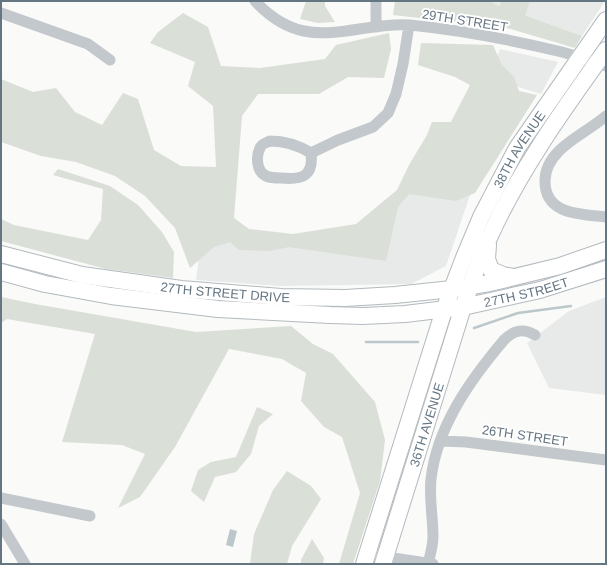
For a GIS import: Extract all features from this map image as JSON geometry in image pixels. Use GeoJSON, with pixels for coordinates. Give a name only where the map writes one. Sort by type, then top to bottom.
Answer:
{"type":"FeatureCollection","features":[{"type":"Feature","properties":{"kind":"main road","name":"38TH AVENUE"},"geometry":{"type":"LineString","coordinates":[[452,289],[465,255],[494,190],[517,148],[606,20]]}},
{"type":"Feature","properties":{"kind":"main road","name":"38TH AVENUE"},"geometry":{"type":"LineString","coordinates":[[470,286],[488,238],[511,193],[528,164],[601,65],[606,50]]}},
{"type":"Feature","properties":{"kind":"main road"},"geometry":{"type":"LineString","coordinates":[[488,238],[487,259],[491,270],[503,275],[518,277]]}},
{"type":"Feature","properties":{"kind":"main road","name":"27TH STREET"},"geometry":{"type":"LineString","coordinates":[[452,289],[518,277],[560,266],[606,250]]}},
{"type":"Feature","properties":{"kind":"main road","name":"27TH STREET DRIVE"},"geometry":{"type":"LineString","coordinates":[[1,254],[82,275],[214,293],[281,297],[345,298],[452,289]]}},
{"type":"Feature","properties":{"kind":"main road"},"geometry":{"type":"LineString","coordinates":[[422,292],[444,279],[465,255]]}},
{"type":"Feature","properties":{"kind":"main road","name":"27TH STREET"},"geometry":{"type":"LineString","coordinates":[[444,310],[540,290],[606,269]]}},
{"type":"Feature","properties":{"kind":"main road","name":"27TH STREET DRIVE"},"geometry":{"type":"LineString","coordinates":[[1,272],[45,284],[111,296],[218,309],[330,315],[405,314],[444,310]]}},
{"type":"Feature","properties":{"kind":"main road","name":"36TH AVENUE"},"geometry":{"type":"LineString","coordinates":[[384,561],[470,286]]}},
{"type":"Feature","properties":{"kind":"main road","name":"36TH AVENUE"},"geometry":{"type":"LineString","coordinates":[[366,559],[444,310],[452,289]]}},
{"type":"Feature","properties":{"kind":"main road"},"geometry":{"type":"LineString","coordinates":[[451,348],[463,335],[469,322],[479,311],[507,298]]}},
{"type":"Feature","properties":{"kind":"main road"},"geometry":{"type":"LineString","coordinates":[[405,314],[422,319],[428,324],[433,333],[432,349]]}},
{"type":"Feature","properties":{"kind":"street","name":"29TH STREET"},"geometry":{"type":"LineString","coordinates":[[255,1],[274,18],[284,24],[303,31],[323,32],[395,24],[409,25],[487,35],[580,57],[601,65]]}},
{"type":"Feature","properties":{"kind":"street"},"geometry":{"type":"LineString","coordinates":[[376,1],[376,27]]}},
{"type":"Feature","properties":{"kind":"street"},"geometry":{"type":"LineString","coordinates":[[1,13],[88,44],[110,60]]}},
{"type":"Feature","properties":{"kind":"street"},"geometry":{"type":"LineString","coordinates":[[311,153],[338,140],[373,127],[388,113],[396,94],[403,64],[409,25]]}},
{"type":"Feature","properties":{"kind":"street"},"geometry":{"type":"LineString","coordinates":[[606,116],[569,142],[554,156],[546,170],[545,188],[548,196],[558,208],[578,214],[606,217]]}},
{"type":"Feature","properties":{"kind":"street"},"geometry":{"type":"LineString","coordinates":[[270,141],[293,144],[311,153],[311,168],[304,177],[298,179],[265,176],[260,171],[257,162],[260,148],[262,145],[270,141]]}},
{"type":"Feature","properties":{"kind":"street","name":"36TH AVENUE"},"geometry":{"type":"LineString","coordinates":[[430,564],[433,543],[431,520],[431,480],[433,462],[449,421],[473,379],[509,335],[522,330],[528,331],[535,335]]}},
{"type":"Feature","properties":{"kind":"street","name":"26TH STREET"},"geometry":{"type":"LineString","coordinates":[[441,441],[466,442],[606,460]]}},
{"type":"Feature","properties":{"kind":"street"},"geometry":{"type":"LineString","coordinates":[[1,498],[90,516]]}},
{"type":"Feature","properties":{"kind":"street"},"geometry":{"type":"LineString","coordinates":[[1,524],[25,564]]}},
{"type":"Feature","properties":{"kind":"street"},"geometry":{"type":"LineString","coordinates":[[366,559],[430,564]]}},
{"type":"Feature","properties":{"kind":"shaded area"},"geometry":{"type":"Polygon","coordinates":[[[306,1],[325,1],[325,6],[335,22],[318,23],[300,19],[306,1]]]}},
{"type":"Feature","properties":{"kind":"shaded area"},"geometry":{"type":"Polygon","coordinates":[[[395,1],[493,1],[493,3],[500,6],[501,1],[530,1],[525,15],[582,36],[575,48],[507,28],[393,15],[395,1]]]}},
{"type":"Feature","properties":{"kind":"shaded area"},"geometry":{"type":"Polygon","coordinates":[[[493,1],[605,1],[582,36],[493,3],[493,1]]]}},
{"type":"Feature","properties":{"kind":"shaded area"},"geometry":{"type":"Polygon","coordinates":[[[183,13],[208,27],[221,66],[260,68],[325,59],[336,45],[389,33],[391,49],[384,78],[348,77],[319,94],[258,94],[242,116],[234,218],[249,229],[293,234],[356,224],[397,190],[409,165],[427,135],[432,122],[451,122],[470,85],[455,77],[418,65],[421,43],[493,45],[502,65],[514,77],[519,91],[537,95],[475,193],[456,201],[409,194],[398,207],[386,261],[289,247],[270,251],[239,250],[230,242],[214,247],[190,268],[175,228],[145,196],[115,176],[76,162],[41,156],[1,142],[1,79],[33,92],[56,88],[75,112],[102,125],[123,93],[138,99],[154,150],[181,166],[216,167],[213,106],[188,86],[195,62],[150,43],[158,32],[183,13]]]}},
{"type":"Feature","properties":{"kind":"shaded area"},"geometry":{"type":"Polygon","coordinates":[[[500,49],[558,62],[541,94],[490,78],[500,49]]]}},
{"type":"Feature","properties":{"kind":"shaded area"},"geometry":{"type":"Polygon","coordinates":[[[58,169],[110,186],[138,205],[162,232],[174,252],[173,278],[106,269],[1,241],[1,219],[14,225],[88,240],[101,220],[103,189],[53,175],[58,169]]]}},
{"type":"Feature","properties":{"kind":"shaded area"},"geometry":{"type":"Polygon","coordinates":[[[404,175],[473,186],[446,266],[411,284],[280,286],[196,280],[202,234],[384,253],[404,175]]]}},
{"type":"Feature","properties":{"kind":"shaded area"},"geometry":{"type":"Polygon","coordinates":[[[1,297],[196,332],[291,326],[313,344],[333,354],[375,402],[385,440],[380,481],[353,564],[339,564],[360,493],[342,437],[324,427],[301,401],[306,373],[282,359],[229,349],[175,447],[140,497],[118,508],[145,454],[122,445],[62,442],[95,334],[7,319],[1,323],[1,297]]]}},
{"type":"Feature","properties":{"kind":"shaded area"},"geometry":{"type":"Polygon","coordinates":[[[606,297],[606,395],[549,388],[527,343],[569,311],[606,297]]]}},
{"type":"Feature","properties":{"kind":"shaded area"},"geometry":{"type":"Polygon","coordinates":[[[257,407],[273,414],[259,426],[251,454],[236,472],[215,477],[204,502],[191,491],[198,470],[211,462],[236,457],[257,407]]]}},
{"type":"Feature","properties":{"kind":"shaded area"},"geometry":{"type":"Polygon","coordinates":[[[287,471],[311,486],[321,499],[292,546],[287,564],[250,564],[254,534],[273,490],[287,471]]]}},
{"type":"Feature","properties":{"kind":"shaded area"},"geometry":{"type":"Polygon","coordinates":[[[230,529],[237,531],[233,547],[226,545],[230,529]]]}},
{"type":"Feature","properties":{"kind":"shaded area"},"geometry":{"type":"Polygon","coordinates":[[[312,539],[324,558],[323,564],[301,564],[301,560],[312,539]]]}},
{"type":"Feature","properties":{"kind":"waterway"},"geometry":{"type":"LineString","coordinates":[[474,328],[518,313],[571,306]]}},
{"type":"Feature","properties":{"kind":"waterway"},"geometry":{"type":"LineString","coordinates":[[366,342],[418,342]]}}]}
